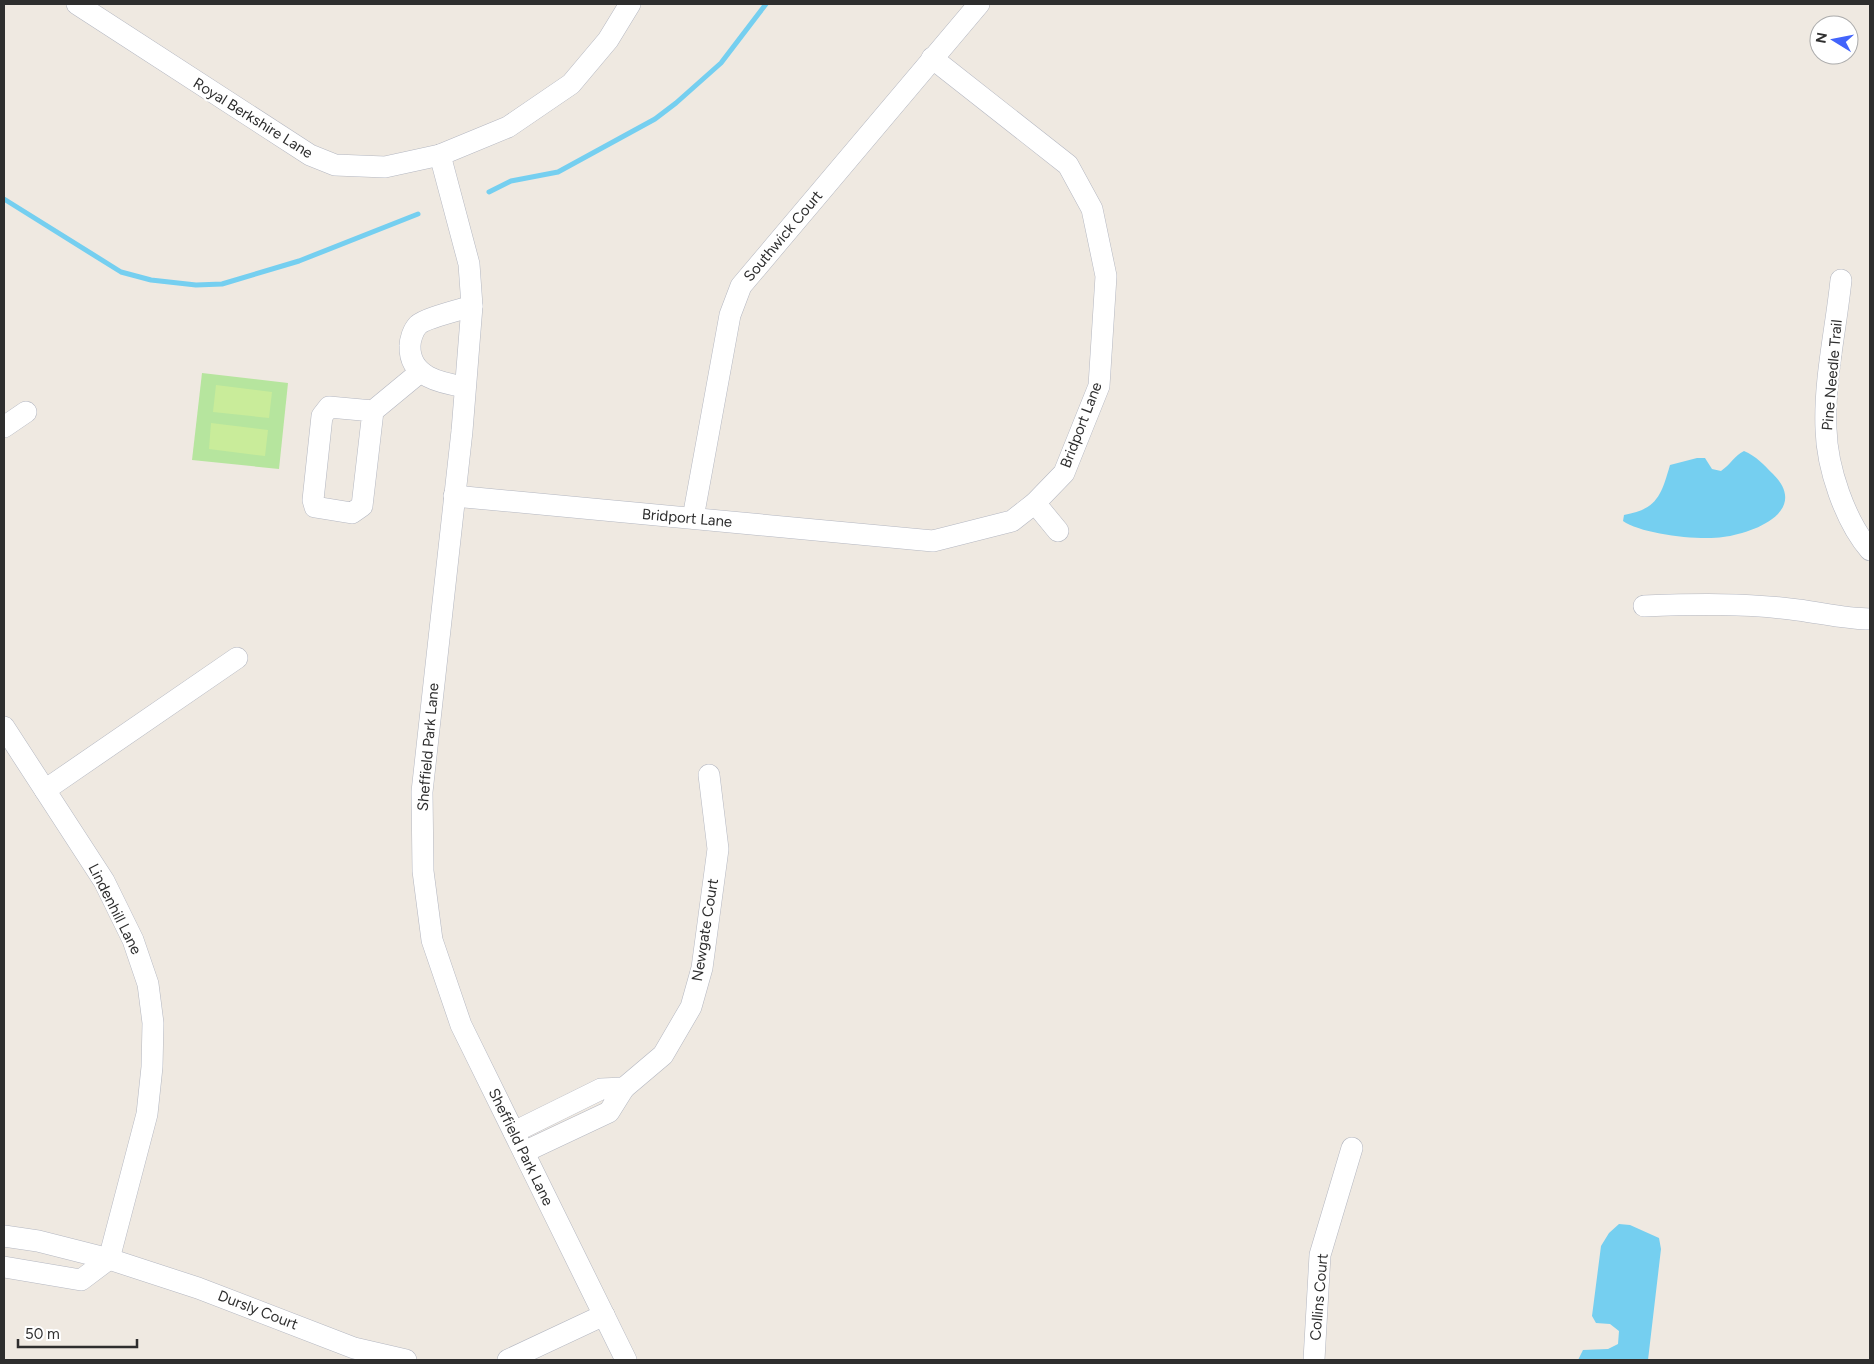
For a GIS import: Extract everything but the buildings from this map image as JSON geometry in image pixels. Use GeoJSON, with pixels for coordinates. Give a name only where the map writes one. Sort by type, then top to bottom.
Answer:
{"type":"FeatureCollection","features":[{"type":"Feature","properties":{"kind":"street","name":"Royal Berkshire Lane"},"geometry":{"type":"LineString","coordinates":[[77,4],[310,155],[335,165],[385,167],[440,156],[508,127],[571,84],[608,40],[630,4]]}},
{"type":"Feature","properties":{"kind":"street","name":"Southwick Court"},"geometry":{"type":"LineString","coordinates":[[693,518],[730,315],[741,286],[979,4]]}},
{"type":"Feature","properties":{"kind":"street","name":"Bridport Lane"},"geometry":{"type":"LineString","coordinates":[[454,496],[933,541],[1012,521],[1035,503],[1064,473],[1099,386],[1106,276],[1092,210],[1068,165],[932,58]]}},
{"type":"Feature","properties":{"kind":"street","name":"Sheffield Park Lane"},"geometry":{"type":"LineString","coordinates":[[440,156],[469,264],[472,306],[454,496],[422,792],[423,871],[432,940],[461,1026],[626,1360]]}},
{"type":"Feature","properties":{"kind":"street","name":"Pine Needle Trail"},"geometry":{"type":"LineString","coordinates":[[1841,280],[1826,430],[1834,477],[1846,512],[1870,550]]}},
{"type":"Feature","properties":{"kind":"street"},"geometry":{"type":"LineString","coordinates":[[465,387],[446,384],[419,373],[409,355],[410,341],[418,325],[428,318],[445,316],[472,306]]}},
{"type":"Feature","properties":{"kind":"street"},"geometry":{"type":"LineString","coordinates":[[373,411],[329,407],[322,416],[313,500],[315,507],[352,513],[362,506],[373,411],[419,373]]}},
{"type":"Feature","properties":{"kind":"street"},"geometry":{"type":"LineString","coordinates":[[4,427],[26,412]]}},
{"type":"Feature","properties":{"kind":"street"},"geometry":{"type":"LineString","coordinates":[[1035,503],[1058,531]]}},
{"type":"Feature","properties":{"kind":"street"},"geometry":{"type":"LineString","coordinates":[[1644,606],[1738,606],[1797,609],[1852,619],[1870,619]]}},
{"type":"Feature","properties":{"kind":"street"},"geometry":{"type":"LineString","coordinates":[[44,790],[237,658]]}},
{"type":"Feature","properties":{"kind":"street","name":"Lindenhill Lane"},"geometry":{"type":"LineString","coordinates":[[4,728],[104,881],[133,940],[148,984],[152,1032],[152,1067],[147,1114],[109,1259]]}},
{"type":"Feature","properties":{"kind":"street","name":"Newgate Court"},"geometry":{"type":"LineString","coordinates":[[524,1152],[609,1112],[624,1088],[664,1055],[691,1007],[702,968],[718,849],[709,775]]}},
{"type":"Feature","properties":{"kind":"street"},"geometry":{"type":"LineString","coordinates":[[514,1132],[601,1089],[624,1088]]}},
{"type":"Feature","properties":{"kind":"street","name":"Collins Court"},"geometry":{"type":"LineString","coordinates":[[1314,1360],[1320,1255],[1352,1148]]}},
{"type":"Feature","properties":{"kind":"street","name":"Dursly Court"},"geometry":{"type":"LineString","coordinates":[[4,1236],[38,1241],[109,1259],[198,1288],[354,1348],[406,1360]]}},
{"type":"Feature","properties":{"kind":"street"},"geometry":{"type":"LineString","coordinates":[[4,1267],[81,1280],[109,1259]]}},
{"type":"Feature","properties":{"kind":"street"},"geometry":{"type":"LineString","coordinates":[[508,1360],[604,1315]]}},
{"type":"Feature","properties":{"kind":"green space"},"geometry":{"type":"Polygon","coordinates":[[[202,373],[288,383],[279,469],[192,460],[202,373]]]}},
{"type":"Feature","properties":{"kind":"green space"},"geometry":{"type":"Polygon","coordinates":[[[216,385],[272,392],[269,418],[213,412],[216,385]]]}},
{"type":"Feature","properties":{"kind":"green space"},"geometry":{"type":"Polygon","coordinates":[[[211,423],[268,430],[265,456],[209,449],[211,423]]]}},
{"type":"Feature","properties":{"kind":"water"},"geometry":{"type":"Polygon","coordinates":[[[1744,451],[1763,464],[1783,487],[1785,499],[1782,509],[1774,518],[1762,525],[1736,535],[1700,538],[1656,533],[1632,526],[1623,521],[1624,515],[1651,505],[1664,485],[1670,465],[1697,458],[1705,458],[1712,469],[1721,471],[1744,451]]]}},
{"type":"Feature","properties":{"kind":"water"},"geometry":{"type":"Polygon","coordinates":[[[1619,1224],[1630,1225],[1659,1238],[1661,1249],[1648,1360],[1578,1360],[1583,1350],[1608,1349],[1618,1344],[1619,1331],[1610,1324],[1596,1323],[1592,1316],[1601,1246],[1609,1233],[1619,1224]]]}},
{"type":"Feature","properties":{"kind":"waterway"},"geometry":{"type":"LineString","coordinates":[[489,192],[511,181],[558,172],[655,119],[721,63],[766,4]]}},
{"type":"Feature","properties":{"kind":"waterway"},"geometry":{"type":"LineString","coordinates":[[4,199],[121,272],[151,280],[196,285],[222,284],[299,261],[418,214]]}}]}
